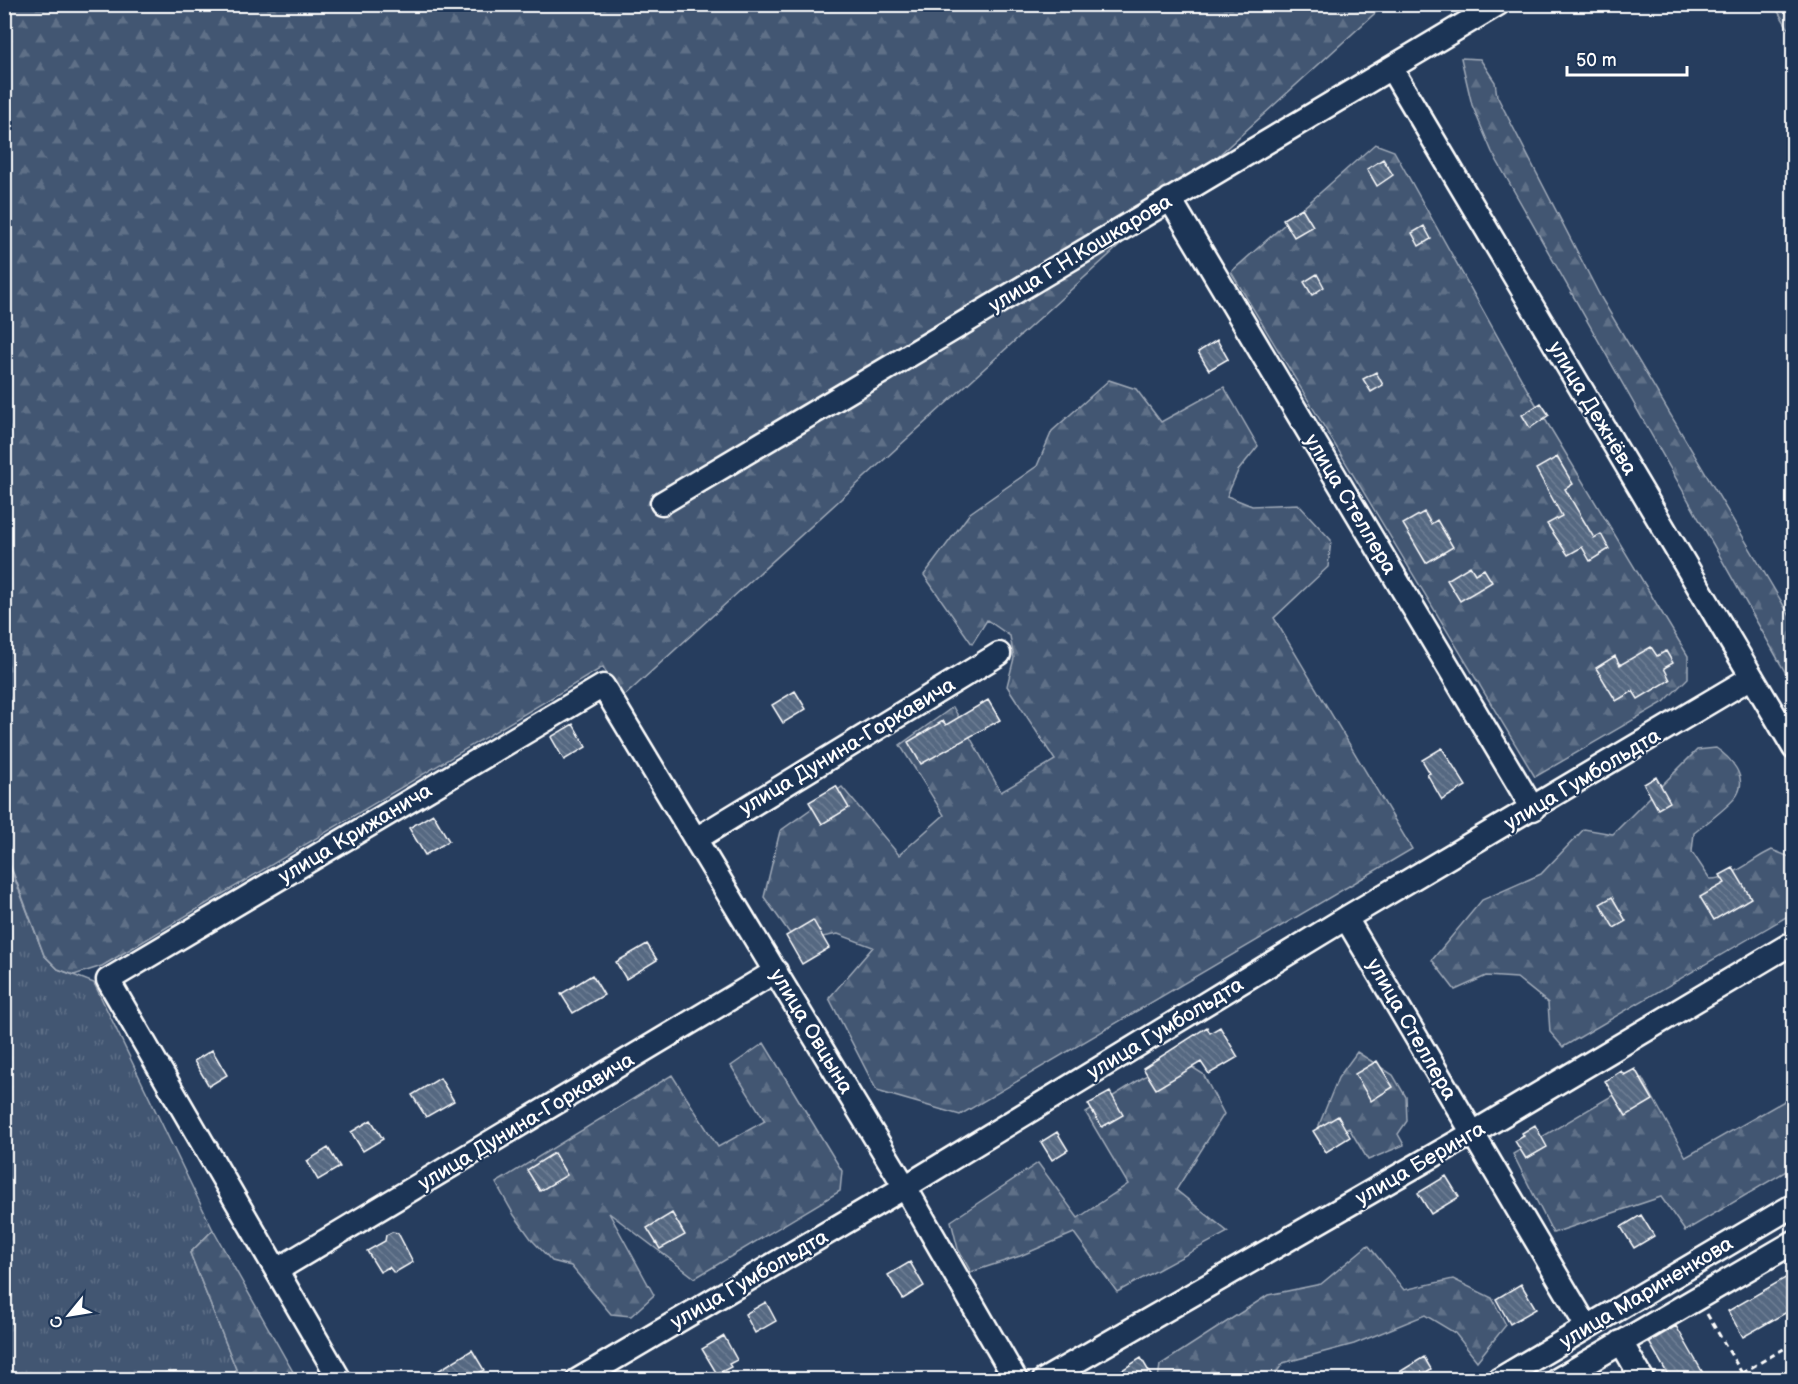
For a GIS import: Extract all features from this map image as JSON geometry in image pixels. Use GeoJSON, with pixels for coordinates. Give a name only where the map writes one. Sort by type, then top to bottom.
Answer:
{"type":"FeatureCollection","features":[{"type":"Feature","properties":{"kind":"street","name":"улица Г.Н.Кошкарова"},"geometry":{"type":"LineString","coordinates":[[662,503],[1498,4]]}},
{"type":"Feature","properties":{"kind":"street","name":"улица Дежнёва"},"geometry":{"type":"LineString","coordinates":[[1391,68],[1794,748]]}},
{"type":"Feature","properties":{"kind":"street","name":"улица Стеллера"},"geometry":{"type":"LineString","coordinates":[[1170,199],[1533,809]]}},
{"type":"Feature","properties":{"kind":"street","name":"улица Дунина-Горкавича"},"geometry":{"type":"LineString","coordinates":[[696,839],[999,654]]}},
{"type":"Feature","properties":{"kind":"street","name":"улица Гумбольдта"},"geometry":{"type":"LineString","coordinates":[[578,1380],[905,1187],[1346,918],[1752,677]]}},
{"type":"Feature","properties":{"kind":"street","name":"улица Овцына"},"geometry":{"type":"LineString","coordinates":[[603,686],[905,1187],[1016,1380]]}},
{"type":"Feature","properties":{"kind":"street","name":"улица Крижанича"},"geometry":{"type":"LineString","coordinates":[[276,1270],[108,980],[603,686]]}},
{"type":"Feature","properties":{"kind":"street","name":"улица Стеллера"},"geometry":{"type":"LineString","coordinates":[[1346,918],[1587,1327]]}},
{"type":"Feature","properties":{"kind":"street","name":"улица Беринга"},"geometry":{"type":"LineString","coordinates":[[1044,1380],[1473,1132],[1794,942]]}},
{"type":"Feature","properties":{"kind":"street","name":"улица Дунина-Горкавича"},"geometry":{"type":"LineString","coordinates":[[276,1270],[776,971]]}},
{"type":"Feature","properties":{"kind":"street","name":"улица Мариненкова"},"geometry":{"type":"LineString","coordinates":[[1498,1380],[1794,1205]]}},
{"type":"Feature","properties":{"kind":"street"},"geometry":{"type":"LineString","coordinates":[[1570,1376],[1621,1342],[1794,1242]]}},
{"type":"Feature","properties":{"kind":"street"},"geometry":{"type":"LineString","coordinates":[[276,1270],[340,1380]]}},
{"type":"Feature","properties":{"kind":"street"},"geometry":{"type":"LineString","coordinates":[[1621,1342],[1644,1380]]}},
{"type":"Feature","properties":{"kind":"path"},"geometry":{"type":"LineString","coordinates":[[1697,1298],[1746,1380]]}},
{"type":"Feature","properties":{"kind":"path"},"geometry":{"type":"LineString","coordinates":[[1742,1373],[1794,1343]]}},
{"type":"Feature","properties":{"kind":"green space"},"geometry":{"type":"Polygon","coordinates":[[[5,5],[1384,5],[621,699],[603,667],[102,966],[74,975],[58,969],[44,955],[5,851],[5,5]]]}},
{"type":"Feature","properties":{"kind":"green space"},"geometry":{"type":"Polygon","coordinates":[[[1774,5],[1793,5],[1793,36],[1774,5]]]}},
{"type":"Feature","properties":{"kind":"green space"},"geometry":{"type":"Polygon","coordinates":[[[1461,58],[1480,59],[1495,82],[1497,96],[1600,296],[1793,621],[1793,686],[1492,152],[1472,105],[1461,58]]]}},
{"type":"Feature","properties":{"kind":"green space"},"geometry":{"type":"Polygon","coordinates":[[[1375,144],[1394,151],[1528,391],[1688,656],[1688,678],[1664,702],[1535,777],[1231,272],[1375,144]]]}},
{"type":"Feature","properties":{"kind":"green space"},"geometry":{"type":"Polygon","coordinates":[[[1109,380],[1136,389],[1161,422],[1224,387],[1258,446],[1238,471],[1227,496],[1252,506],[1298,504],[1331,540],[1328,567],[1274,618],[1412,849],[960,1115],[877,1091],[829,998],[873,947],[838,934],[796,942],[764,897],[780,831],[842,787],[899,855],[944,815],[900,745],[953,707],[1001,792],[1055,760],[1007,686],[1014,658],[1010,636],[987,620],[972,644],[924,575],[970,513],[1037,466],[1052,431],[1109,380]]]}},
{"type":"Feature","properties":{"kind":"green space"},"geometry":{"type":"Polygon","coordinates":[[[1716,748],[1736,768],[1740,788],[1730,803],[1694,833],[1692,852],[1710,879],[1726,876],[1772,850],[1790,857],[1793,864],[1793,913],[1563,1047],[1550,1032],[1548,1003],[1517,978],[1486,976],[1455,990],[1432,960],[1482,900],[1541,874],[1584,829],[1613,834],[1697,750],[1716,748]]]}},
{"type":"Feature","properties":{"kind":"green space"},"geometry":{"type":"Polygon","coordinates":[[[4,851],[44,955],[58,969],[94,983],[213,1230],[190,1253],[240,1379],[5,1379],[4,851]]]}},
{"type":"Feature","properties":{"kind":"green space"},"geometry":{"type":"Polygon","coordinates":[[[764,1043],[842,1171],[840,1191],[695,1278],[609,1213],[654,1295],[631,1316],[611,1314],[571,1266],[552,1261],[532,1240],[514,1215],[496,1183],[672,1075],[718,1147],[765,1121],[731,1066],[764,1043]]]}},
{"type":"Feature","properties":{"kind":"green space"},"geometry":{"type":"Polygon","coordinates":[[[1357,1052],[1393,1075],[1406,1097],[1407,1121],[1398,1134],[1404,1145],[1368,1160],[1349,1128],[1320,1141],[1319,1125],[1338,1078],[1357,1052]]]}},
{"type":"Feature","properties":{"kind":"green space"},"geometry":{"type":"Polygon","coordinates":[[[1176,1057],[1203,1074],[1224,1114],[1176,1190],[1228,1232],[1117,1292],[1074,1233],[1020,1256],[971,1272],[958,1249],[951,1221],[1038,1163],[1078,1218],[1128,1184],[1086,1113],[1176,1057]]]}},
{"type":"Feature","properties":{"kind":"green space"},"geometry":{"type":"Polygon","coordinates":[[[1642,1078],[1686,1157],[1793,1096],[1793,1167],[1685,1231],[1661,1197],[1553,1233],[1513,1154],[1642,1078]]]}},
{"type":"Feature","properties":{"kind":"green space"},"geometry":{"type":"Polygon","coordinates":[[[213,1230],[297,1379],[240,1379],[190,1253],[213,1230]]]}},
{"type":"Feature","properties":{"kind":"green space"},"geometry":{"type":"Polygon","coordinates":[[[1368,1245],[1404,1290],[1453,1279],[1492,1298],[1506,1325],[1477,1361],[1455,1333],[1425,1315],[1354,1344],[1283,1363],[1272,1379],[1158,1379],[1160,1365],[1268,1295],[1321,1284],[1368,1245]]]}},
{"type":"Feature","properties":{"kind":"building"},"geometry":{"type":"Polygon","coordinates":[[[1383,159],[1393,175],[1377,186],[1367,169],[1383,159]]]}},
{"type":"Feature","properties":{"kind":"building"},"geometry":{"type":"Polygon","coordinates":[[[1302,208],[1313,226],[1294,237],[1283,219],[1302,208]]]}},
{"type":"Feature","properties":{"kind":"building"},"geometry":{"type":"Polygon","coordinates":[[[1424,226],[1431,239],[1419,246],[1412,233],[1424,226]]]}},
{"type":"Feature","properties":{"kind":"building"},"geometry":{"type":"Polygon","coordinates":[[[1317,274],[1324,287],[1312,295],[1304,282],[1317,274]]]}},
{"type":"Feature","properties":{"kind":"building"},"geometry":{"type":"Polygon","coordinates":[[[1217,340],[1228,359],[1209,370],[1198,352],[1217,340]]]}},
{"type":"Feature","properties":{"kind":"building"},"geometry":{"type":"Polygon","coordinates":[[[1376,372],[1383,385],[1371,392],[1363,379],[1376,372]]]}},
{"type":"Feature","properties":{"kind":"building"},"geometry":{"type":"Polygon","coordinates":[[[1541,403],[1549,415],[1530,428],[1522,415],[1541,403]]]}},
{"type":"Feature","properties":{"kind":"building"},"geometry":{"type":"Polygon","coordinates":[[[1557,457],[1573,484],[1565,489],[1594,538],[1601,534],[1609,549],[1590,561],[1582,547],[1568,555],[1547,524],[1562,516],[1536,469],[1557,457]]]}},
{"type":"Feature","properties":{"kind":"building"},"geometry":{"type":"Polygon","coordinates":[[[1424,512],[1431,524],[1437,520],[1453,547],[1426,563],[1403,524],[1424,512]]]}},
{"type":"Feature","properties":{"kind":"building"},"geometry":{"type":"Polygon","coordinates":[[[1470,566],[1475,574],[1484,569],[1492,582],[1460,601],[1447,580],[1470,566]]]}},
{"type":"Feature","properties":{"kind":"building"},"geometry":{"type":"Polygon","coordinates":[[[1651,647],[1657,656],[1666,651],[1673,663],[1664,668],[1670,680],[1638,699],[1633,691],[1616,701],[1596,668],[1615,656],[1620,665],[1651,647]]]}},
{"type":"Feature","properties":{"kind":"building"},"geometry":{"type":"Polygon","coordinates":[[[795,691],[806,709],[783,723],[772,705],[795,691]]]}},
{"type":"Feature","properties":{"kind":"building"},"geometry":{"type":"Polygon","coordinates":[[[988,700],[1000,720],[921,764],[908,742],[943,721],[946,725],[988,700]]]}},
{"type":"Feature","properties":{"kind":"building"},"geometry":{"type":"Polygon","coordinates":[[[573,724],[586,747],[564,760],[551,737],[573,724]]]}},
{"type":"Feature","properties":{"kind":"building"},"geometry":{"type":"Polygon","coordinates":[[[1442,748],[1466,786],[1442,800],[1422,760],[1442,748]]]}},
{"type":"Feature","properties":{"kind":"building"},"geometry":{"type":"Polygon","coordinates":[[[1656,777],[1670,802],[1658,809],[1644,784],[1656,777]]]}},
{"type":"Feature","properties":{"kind":"building"},"geometry":{"type":"Polygon","coordinates":[[[836,786],[849,808],[822,824],[809,802],[836,786]]]}},
{"type":"Feature","properties":{"kind":"building"},"geometry":{"type":"Polygon","coordinates":[[[433,814],[449,841],[425,855],[409,828],[433,814]]]}},
{"type":"Feature","properties":{"kind":"building"},"geometry":{"type":"Polygon","coordinates":[[[1733,868],[1751,898],[1714,920],[1700,897],[1725,883],[1720,875],[1733,868]]]}},
{"type":"Feature","properties":{"kind":"building"},"geometry":{"type":"Polygon","coordinates":[[[1612,897],[1626,921],[1614,928],[1600,904],[1612,897]]]}},
{"type":"Feature","properties":{"kind":"building"},"geometry":{"type":"Polygon","coordinates":[[[813,920],[829,948],[802,964],[786,936],[813,920]]]}},
{"type":"Feature","properties":{"kind":"building"},"geometry":{"type":"Polygon","coordinates":[[[647,944],[657,960],[626,979],[616,962],[647,944]]]}},
{"type":"Feature","properties":{"kind":"building"},"geometry":{"type":"Polygon","coordinates":[[[592,975],[604,995],[573,1013],[561,994],[592,975]]]}},
{"type":"Feature","properties":{"kind":"building"},"geometry":{"type":"Polygon","coordinates":[[[1207,1027],[1210,1033],[1220,1027],[1238,1057],[1209,1074],[1201,1062],[1156,1089],[1143,1068],[1207,1027]]]}},
{"type":"Feature","properties":{"kind":"building"},"geometry":{"type":"Polygon","coordinates":[[[212,1050],[227,1075],[209,1086],[194,1061],[212,1050]]]}},
{"type":"Feature","properties":{"kind":"building"},"geometry":{"type":"Polygon","coordinates":[[[1377,1061],[1393,1087],[1371,1101],[1355,1074],[1377,1061]]]}},
{"type":"Feature","properties":{"kind":"building"},"geometry":{"type":"Polygon","coordinates":[[[1635,1069],[1653,1100],[1626,1116],[1605,1081],[1621,1071],[1624,1075],[1635,1069]]]}},
{"type":"Feature","properties":{"kind":"building"},"geometry":{"type":"Polygon","coordinates":[[[440,1078],[454,1101],[426,1117],[412,1095],[440,1078]]]}},
{"type":"Feature","properties":{"kind":"building"},"geometry":{"type":"Polygon","coordinates":[[[1110,1092],[1123,1115],[1102,1127],[1088,1104],[1110,1092]]]}},
{"type":"Feature","properties":{"kind":"building"},"geometry":{"type":"Polygon","coordinates":[[[1338,1116],[1350,1137],[1326,1152],[1313,1131],[1338,1116]]]}},
{"type":"Feature","properties":{"kind":"building"},"geometry":{"type":"Polygon","coordinates":[[[371,1120],[383,1139],[363,1151],[351,1132],[371,1120]]]}},
{"type":"Feature","properties":{"kind":"building"},"geometry":{"type":"Polygon","coordinates":[[[1535,1125],[1547,1147],[1526,1159],[1515,1141],[1524,1136],[1522,1133],[1535,1125]]]}},
{"type":"Feature","properties":{"kind":"building"},"geometry":{"type":"Polygon","coordinates":[[[1057,1132],[1068,1150],[1052,1160],[1041,1142],[1057,1132]]]}},
{"type":"Feature","properties":{"kind":"building"},"geometry":{"type":"Polygon","coordinates":[[[328,1148],[340,1167],[318,1180],[307,1161],[328,1148]]]}},
{"type":"Feature","properties":{"kind":"building"},"geometry":{"type":"Polygon","coordinates":[[[554,1153],[567,1175],[540,1191],[527,1170],[554,1153]]]}},
{"type":"Feature","properties":{"kind":"building"},"geometry":{"type":"Polygon","coordinates":[[[1446,1176],[1459,1197],[1431,1214],[1418,1193],[1446,1176]]]}},
{"type":"Feature","properties":{"kind":"building"},"geometry":{"type":"Polygon","coordinates":[[[672,1213],[685,1235],[660,1249],[647,1228],[672,1213]]]}},
{"type":"Feature","properties":{"kind":"building"},"geometry":{"type":"Polygon","coordinates":[[[1641,1215],[1654,1236],[1634,1248],[1621,1227],[1641,1215]]]}},
{"type":"Feature","properties":{"kind":"building"},"geometry":{"type":"Polygon","coordinates":[[[392,1232],[398,1233],[413,1262],[394,1273],[389,1267],[380,1272],[367,1251],[385,1241],[386,1235],[392,1232]]]}},
{"type":"Feature","properties":{"kind":"building"},"geometry":{"type":"Polygon","coordinates":[[[910,1262],[924,1286],[903,1299],[888,1275],[910,1262]]]}},
{"type":"Feature","properties":{"kind":"building"},"geometry":{"type":"Polygon","coordinates":[[[1794,1273],[1794,1308],[1743,1337],[1728,1311],[1794,1273]]]}},
{"type":"Feature","properties":{"kind":"building"},"geometry":{"type":"Polygon","coordinates":[[[1521,1284],[1536,1309],[1510,1324],[1496,1299],[1521,1284]]]}},
{"type":"Feature","properties":{"kind":"building"},"geometry":{"type":"Polygon","coordinates":[[[766,1302],[776,1321],[755,1333],[745,1314],[766,1302]]]}},
{"type":"Feature","properties":{"kind":"building"},"geometry":{"type":"Polygon","coordinates":[[[1676,1326],[1707,1380],[1671,1380],[1649,1342],[1676,1326]]]}},
{"type":"Feature","properties":{"kind":"building"},"geometry":{"type":"Polygon","coordinates":[[[724,1336],[737,1360],[729,1364],[731,1367],[717,1374],[702,1349],[724,1336]]]}},
{"type":"Feature","properties":{"kind":"building"},"geometry":{"type":"Polygon","coordinates":[[[472,1350],[484,1370],[468,1380],[423,1380],[472,1350]]]}},
{"type":"Feature","properties":{"kind":"building"},"geometry":{"type":"Polygon","coordinates":[[[1424,1357],[1431,1369],[1414,1380],[1406,1380],[1401,1371],[1424,1357]]]}},
{"type":"Feature","properties":{"kind":"building"},"geometry":{"type":"Polygon","coordinates":[[[1141,1358],[1154,1380],[1106,1380],[1141,1358]]]}}]}
